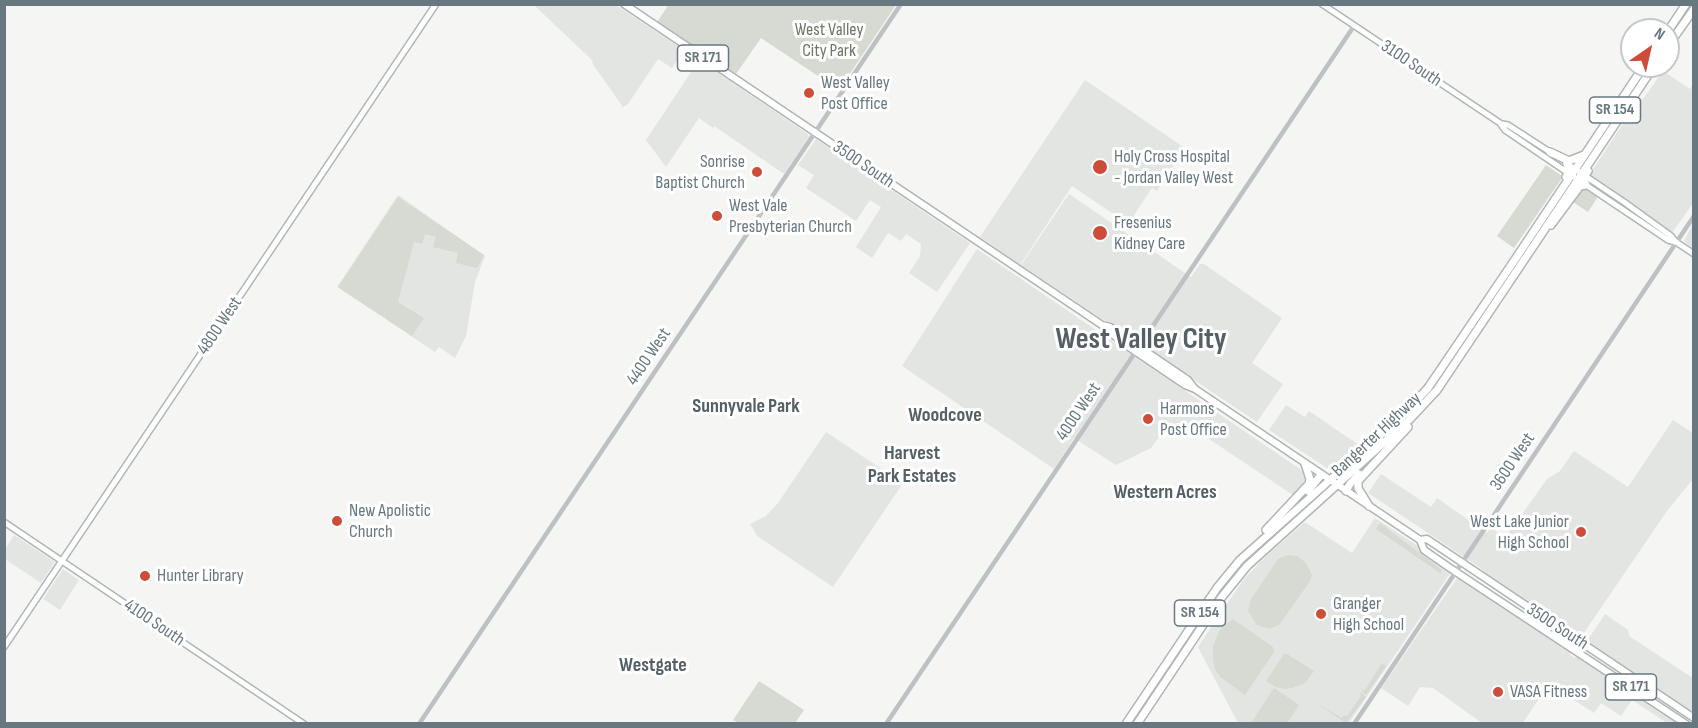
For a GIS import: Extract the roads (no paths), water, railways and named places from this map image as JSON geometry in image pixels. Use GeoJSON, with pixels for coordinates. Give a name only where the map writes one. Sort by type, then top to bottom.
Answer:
{"type":"FeatureCollection","features":[{"type":"Feature","properties":{"kind":"highway"},"geometry":{"type":"LineString","coordinates":[[1678,18],[1686,4]]}},
{"type":"Feature","properties":{"kind":"highway"},"geometry":{"type":"LineString","coordinates":[[1680,29],[1694,9]]}},
{"type":"Feature","properties":{"kind":"highway","name":"Bangerter Highway"},"geometry":{"type":"LineString","coordinates":[[1137,723],[1221,598],[1251,561],[1415,415],[1442,384],[1537,239],[1577,174],[1586,154],[1638,78]]}},
{"type":"Feature","properties":{"kind":"highway"},"geometry":{"type":"LineString","coordinates":[[1577,174],[1634,103],[1640,78]]}},
{"type":"Feature","properties":{"kind":"highway","name":"SR 154"},"geometry":{"type":"LineString","coordinates":[[1637,90],[1646,78]]}},
{"type":"Feature","properties":{"kind":"highway"},"geometry":{"type":"LineString","coordinates":[[1550,152],[1569,161],[1586,154]]}},
{"type":"Feature","properties":{"kind":"highway"},"geometry":{"type":"LineString","coordinates":[[1537,239],[1543,236],[1580,186],[1586,185],[1583,178],[1568,164]]}},
{"type":"Feature","properties":{"kind":"highway","name":"Bangerter Highway"},"geometry":{"type":"LineString","coordinates":[[1126,723],[1221,583],[1249,551],[1414,402],[1436,376],[1514,261],[1577,174]]}},
{"type":"Feature","properties":{"kind":"highway"},"geometry":{"type":"LineString","coordinates":[[1487,316],[1488,308],[1513,271],[1514,261]]}},
{"type":"Feature","properties":{"kind":"highway"},"geometry":{"type":"LineString","coordinates":[[1347,491],[1354,479],[1375,459],[1384,437],[1411,413],[1414,402]]}},
{"type":"Feature","properties":{"kind":"highway"},"geometry":{"type":"LineString","coordinates":[[1369,506],[1358,488],[1358,481],[1412,423],[1415,415]]}},
{"type":"Feature","properties":{"kind":"highway"},"geometry":{"type":"LineString","coordinates":[[1221,583],[1240,556],[1309,485],[1310,479],[1305,464]]}},
{"type":"Feature","properties":{"kind":"highway"},"geometry":{"type":"LineString","coordinates":[[1251,561],[1258,550],[1283,528],[1292,506],[1321,475]]}},
{"type":"Feature","properties":{"kind":"main road","name":"4800 West"},"geometry":{"type":"LineString","coordinates":[[4,647],[436,4]]}},
{"type":"Feature","properties":{"kind":"main road","name":"3500 South"},"geometry":{"type":"LineString","coordinates":[[624,4],[1102,325],[1107,331],[1188,380],[1195,389],[1420,540],[1424,550],[1686,723]]}},
{"type":"Feature","properties":{"kind":"main road","name":"3100 South"},"geometry":{"type":"LineString","coordinates":[[1322,4],[1500,123],[1508,125],[1568,164]]}},
{"type":"Feature","properties":{"kind":"main road","name":"3100 South"},"geometry":{"type":"LineString","coordinates":[[1500,123],[1505,130],[1577,174],[1671,236],[1694,254]]}},
{"type":"Feature","properties":{"kind":"main road","name":"3100 South"},"geometry":{"type":"LineString","coordinates":[[1586,185],[1668,240],[1676,242]]}},
{"type":"Feature","properties":{"kind":"main road","name":"4100 South"},"geometry":{"type":"LineString","coordinates":[[4,522],[304,723]]}},
{"type":"Feature","properties":{"kind":"main road","name":"3500 South"},"geometry":{"type":"LineString","coordinates":[[1420,540],[1427,539],[1694,718]]}},
{"type":"Feature","properties":{"kind":"street","name":"4400 West"},"geometry":{"type":"LineString","coordinates":[[419,723],[901,4]]}},
{"type":"Feature","properties":{"kind":"street","name":"4000 West"},"geometry":{"type":"LineString","coordinates":[[886,723],[1354,26]]}},
{"type":"Feature","properties":{"kind":"street","name":"3600 West"},"geometry":{"type":"LineString","coordinates":[[1354,723],[1694,216]]}},
{"type":"Feature","properties":{"kind":"place","name":"West Valley Post Office"},"geometry":{"type":"Point","coordinates":[809,93]}},
{"type":"Feature","properties":{"kind":"place","name":"Holy Cross Hospital - Jordan Valley West"},"geometry":{"type":"Point","coordinates":[1100,167]}},
{"type":"Feature","properties":{"kind":"place","name":"Sonrise Baptist Church"},"geometry":{"type":"Point","coordinates":[757,172]}},
{"type":"Feature","properties":{"kind":"place","name":"West Vale Presbyterian Church"},"geometry":{"type":"Point","coordinates":[717,216]}},
{"type":"Feature","properties":{"kind":"place","name":"Fresenius Kidney Care"},"geometry":{"type":"Point","coordinates":[1100,233]}},
{"type":"Feature","properties":{"kind":"place","name":"Harmons Post Office"},"geometry":{"type":"Point","coordinates":[1148,419]}},
{"type":"Feature","properties":{"kind":"place","name":"New Apolistic Church"},"geometry":{"type":"Point","coordinates":[337,521]}},
{"type":"Feature","properties":{"kind":"place","name":"West Lake Junior High School"},"geometry":{"type":"Point","coordinates":[1581,532]}},
{"type":"Feature","properties":{"kind":"place","name":"Hunter Library"},"geometry":{"type":"Point","coordinates":[145,576]}},
{"type":"Feature","properties":{"kind":"place","name":"Granger High School"},"geometry":{"type":"Point","coordinates":[1321,614]}},
{"type":"Feature","properties":{"kind":"place","name":"VASA Fitness"},"geometry":{"type":"Point","coordinates":[1498,692]}},
{"type":"Feature","properties":{"kind":"district","name":"West Valley City"},"geometry":{"type":"Point","coordinates":[1141,340]}},
{"type":"Feature","properties":{"kind":"district","name":"Sunnyvale Park"},"geometry":{"type":"Point","coordinates":[746,407]}},
{"type":"Feature","properties":{"kind":"district","name":"Woodcove"},"geometry":{"type":"Point","coordinates":[945,416]}},
{"type":"Feature","properties":{"kind":"district","name":"Harvest Park Estates"},"geometry":{"type":"Point","coordinates":[912,466]}},
{"type":"Feature","properties":{"kind":"district","name":"Western Acres"},"geometry":{"type":"Point","coordinates":[1165,493]}},
{"type":"Feature","properties":{"kind":"district","name":"Westgate"},"geometry":{"type":"Point","coordinates":[653,666]}},
{"type":"Feature","properties":{"kind":"park label","name":"West Valley City Park"},"geometry":{"type":"Point","coordinates":[829,40]}}]}
